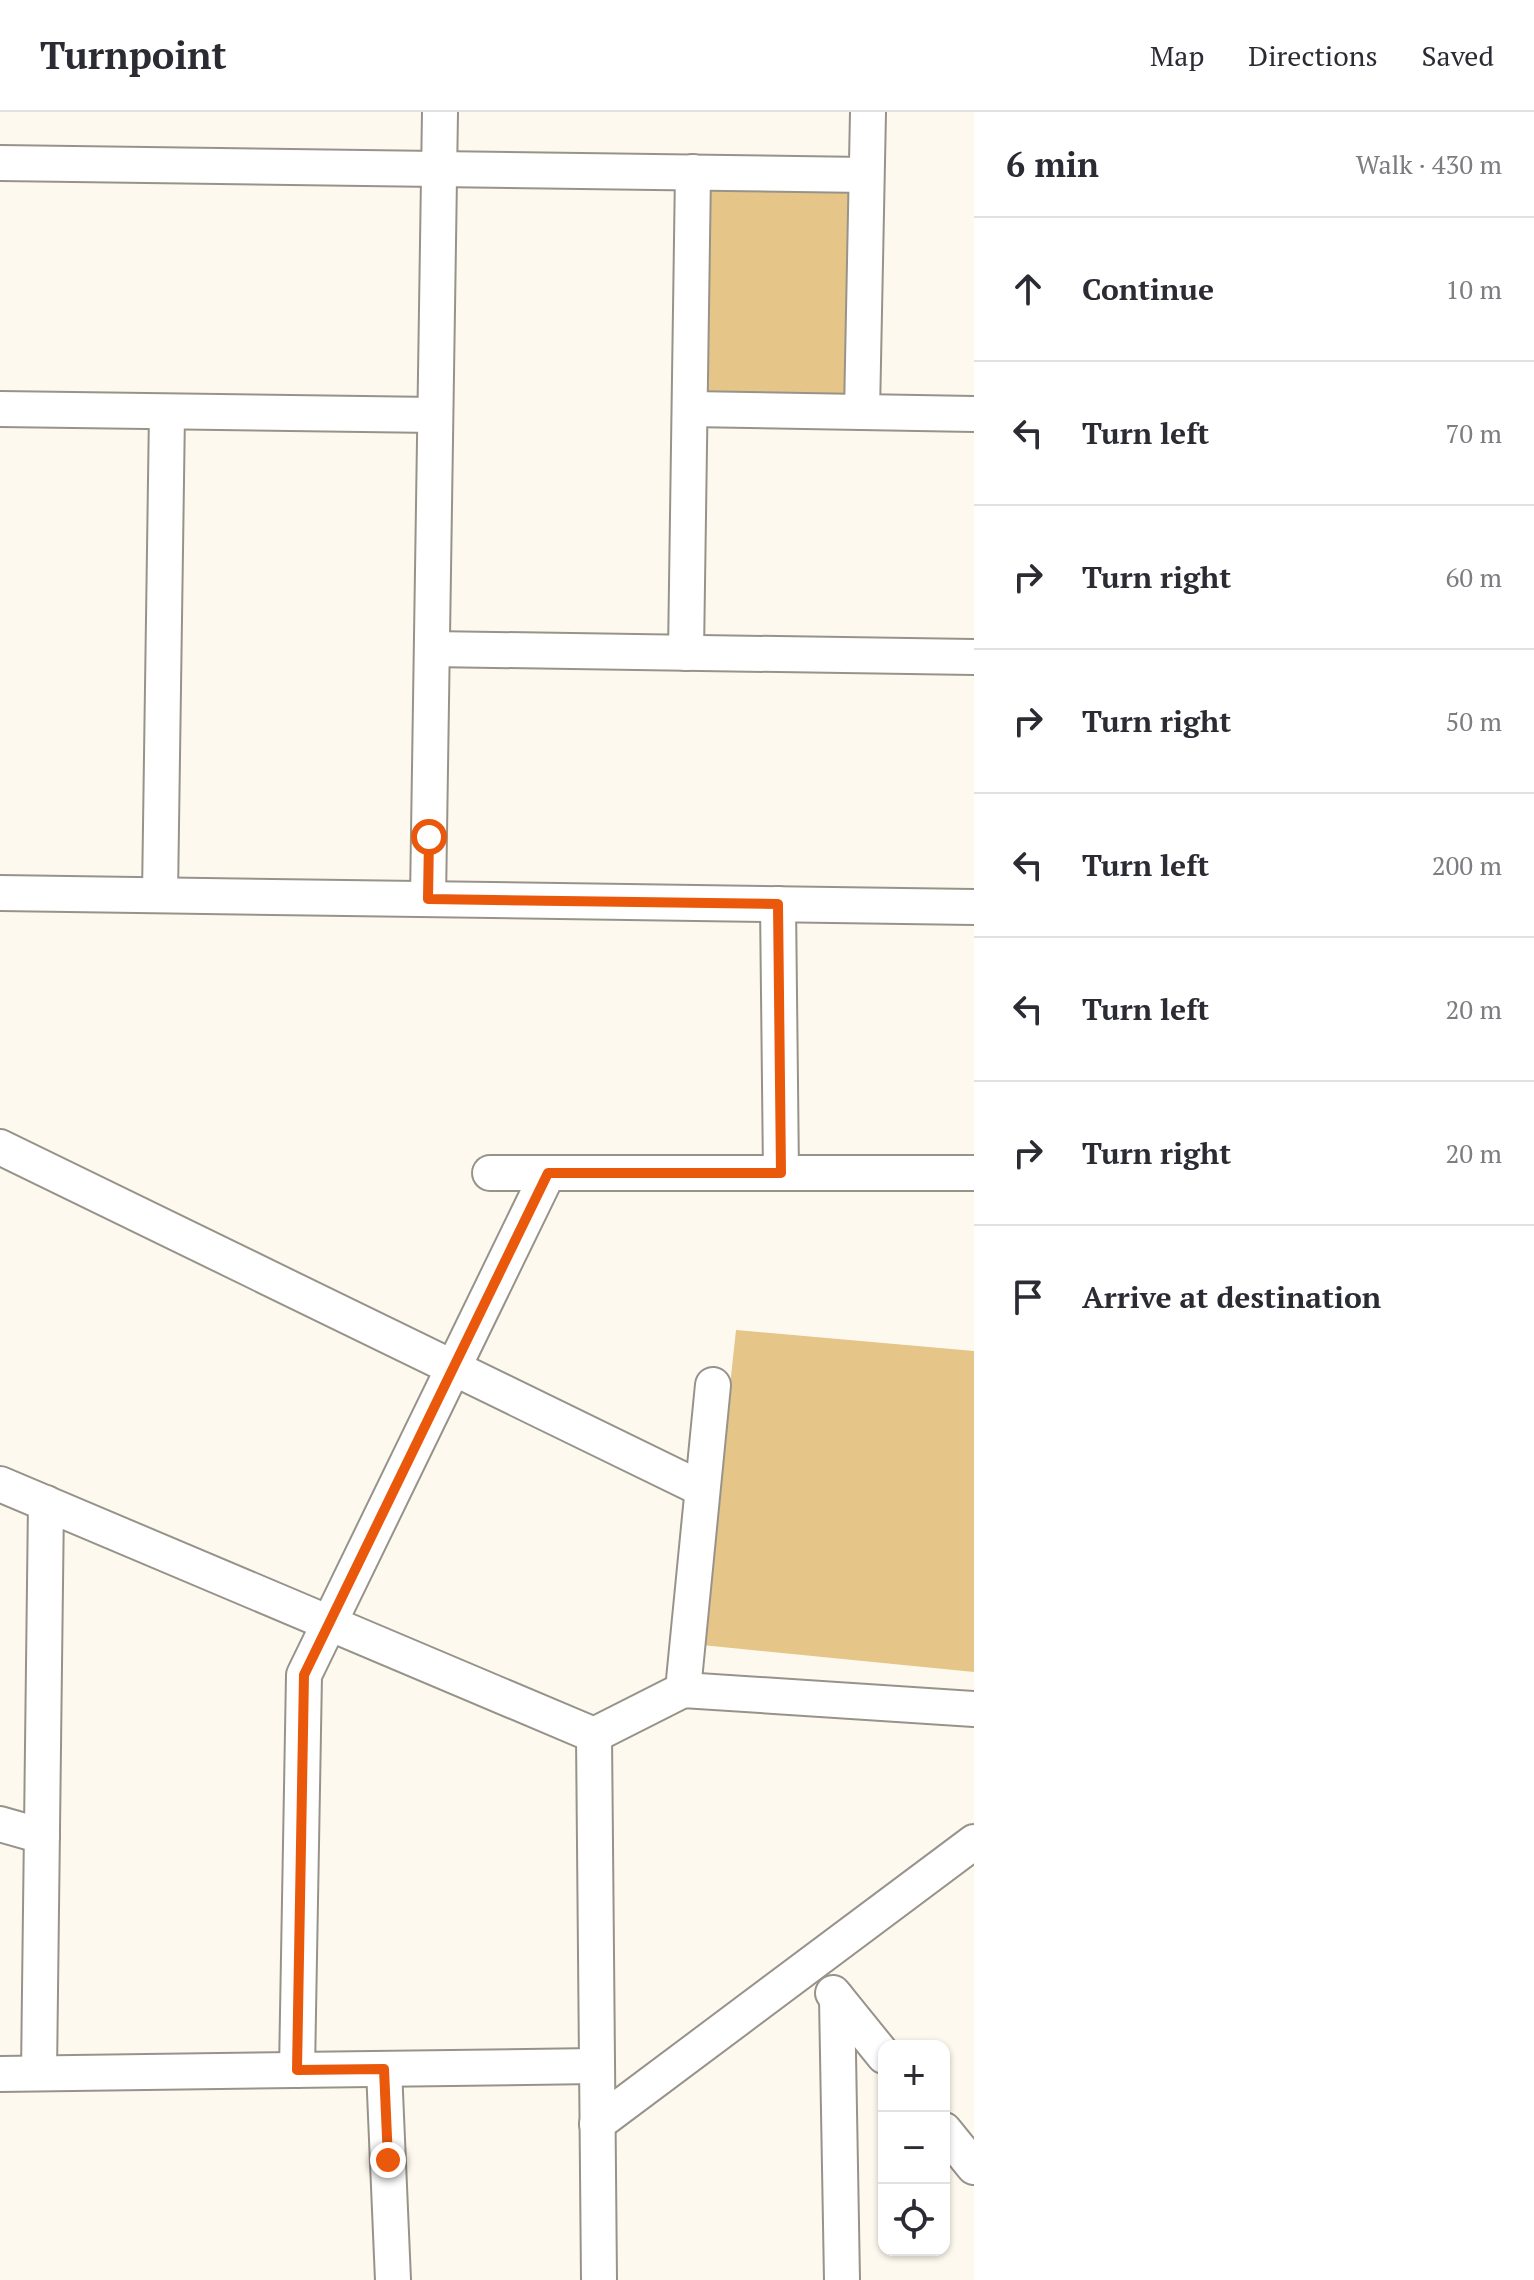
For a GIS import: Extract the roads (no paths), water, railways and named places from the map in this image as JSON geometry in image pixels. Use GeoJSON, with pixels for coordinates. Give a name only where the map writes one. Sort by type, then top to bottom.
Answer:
{"type":"FeatureCollection","features":[{"type":"Feature","properties":{"kind":"street"},"geometry":{"type":"LineString","coordinates":[[428,899],[440,112]]}},
{"type":"Feature","properties":{"kind":"street"},"geometry":{"type":"LineString","coordinates":[[862,412],[868,112]]}},
{"type":"Feature","properties":{"kind":"street"},"geometry":{"type":"LineString","coordinates":[[0,163],[866,175]]}},
{"type":"Feature","properties":{"kind":"street"},"geometry":{"type":"LineString","coordinates":[[686,653],[693,172]]}},
{"type":"Feature","properties":{"kind":"street"},"geometry":{"type":"LineString","coordinates":[[0,409],[435,415]]}},
{"type":"Feature","properties":{"kind":"street"},"geometry":{"type":"LineString","coordinates":[[690,409],[974,414]]}},
{"type":"Feature","properties":{"kind":"street"},"geometry":{"type":"LineString","coordinates":[[160,895],[167,412]]}},
{"type":"Feature","properties":{"kind":"street"},"geometry":{"type":"LineString","coordinates":[[432,649],[974,657]]}},
{"type":"Feature","properties":{"kind":"street"},"geometry":{"type":"LineString","coordinates":[[0,893],[974,907]]}},
{"type":"Feature","properties":{"kind":"street"},"geometry":{"type":"LineString","coordinates":[[778,904],[781,1173]]}},
{"type":"Feature","properties":{"kind":"street"},"geometry":{"type":"LineString","coordinates":[[0,1147],[702,1489]]}},
{"type":"Feature","properties":{"kind":"street"},"geometry":{"type":"LineString","coordinates":[[490,1173],[974,1173]]}},
{"type":"Feature","properties":{"kind":"street"},"geometry":{"type":"LineString","coordinates":[[297,2070],[304,1675],[548,1173]]}},
{"type":"Feature","properties":{"kind":"street"},"geometry":{"type":"LineString","coordinates":[[683,1690],[713,1385]]}},
{"type":"Feature","properties":{"kind":"street"},"geometry":{"type":"LineString","coordinates":[[0,1484],[594,1735],[683,1690],[974,1709]]}},
{"type":"Feature","properties":{"kind":"street"},"geometry":{"type":"LineString","coordinates":[[39,2073],[46,1503]]}},
{"type":"Feature","properties":{"kind":"street"},"geometry":{"type":"LineString","coordinates":[[594,1735],[599,2280]]}},
{"type":"Feature","properties":{"kind":"street"},"geometry":{"type":"LineString","coordinates":[[0,1824],[42,1836]]}},
{"type":"Feature","properties":{"kind":"street"},"geometry":{"type":"LineString","coordinates":[[597,2124],[974,1842]]}},
{"type":"Feature","properties":{"kind":"street"},"geometry":{"type":"LineString","coordinates":[[809,1965],[878,2049]]}},
{"type":"Feature","properties":{"kind":"street"},"geometry":{"type":"LineString","coordinates":[[837,1998],[842,2280]]}},
{"type":"Feature","properties":{"kind":"street"},"geometry":{"type":"LineString","coordinates":[[0,2074],[596,2066]]}},
{"type":"Feature","properties":{"kind":"street"},"geometry":{"type":"LineString","coordinates":[[384,2069],[393,2280]]}}]}
